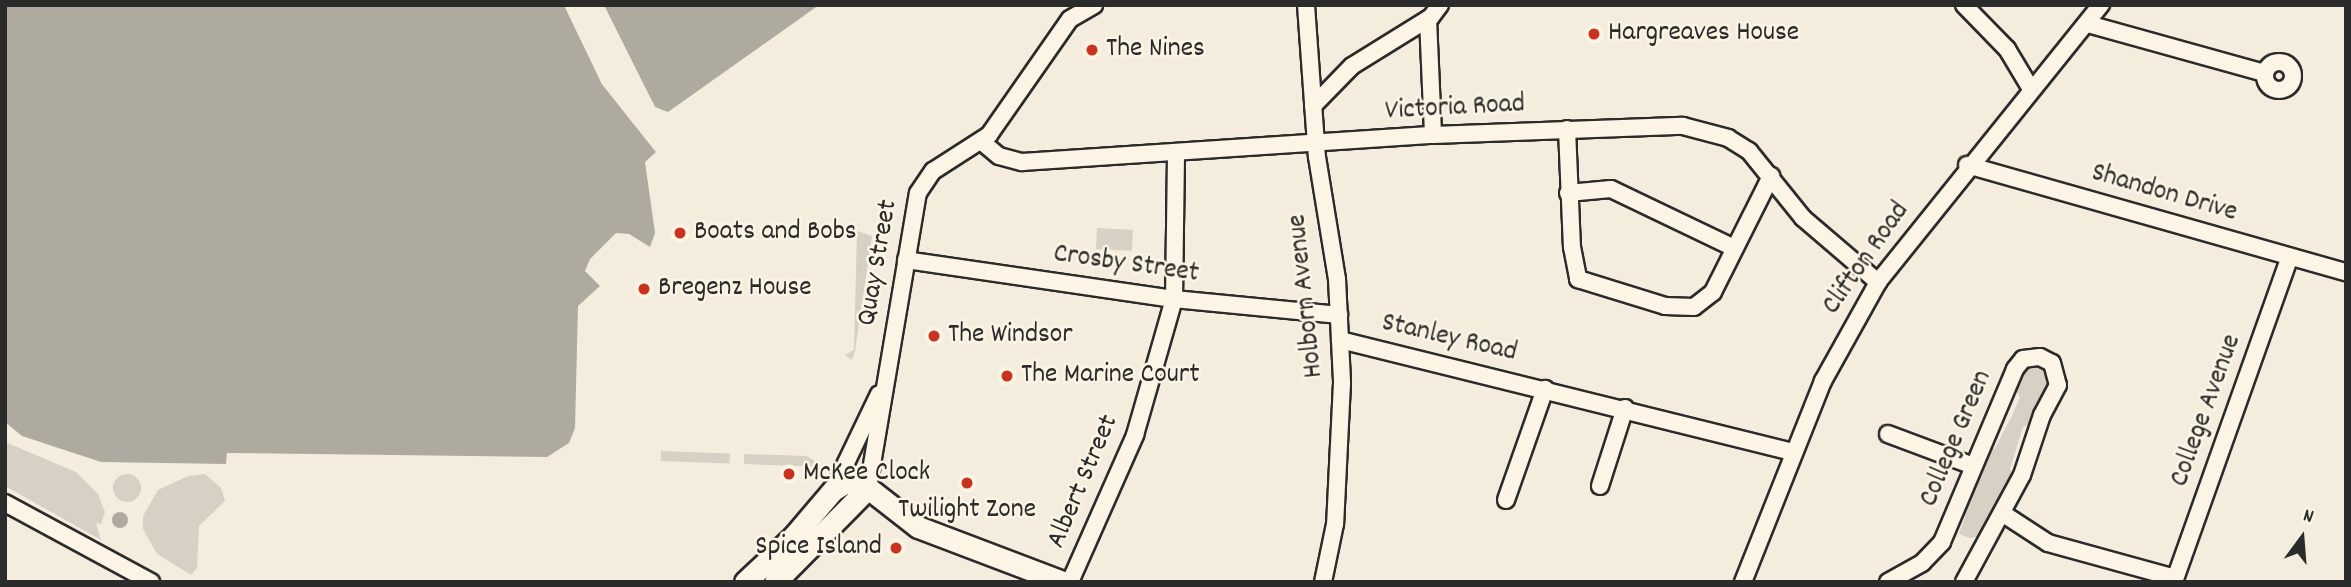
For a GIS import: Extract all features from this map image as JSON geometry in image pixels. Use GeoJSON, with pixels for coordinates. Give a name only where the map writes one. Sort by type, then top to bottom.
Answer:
{"type":"FeatureCollection","features":[{"type":"Feature","properties":{"kind":"main road"},"geometry":{"type":"LineString","coordinates":[[746,582],[793,537],[833,490],[846,482],[868,488],[918,527],[1063,582]]}},
{"type":"Feature","properties":{"kind":"main road"},"geometry":{"type":"LineString","coordinates":[[775,582],[868,488]]}},
{"type":"Feature","properties":{"kind":"street","name":"Holborn Avenue"},"geometry":{"type":"LineString","coordinates":[[1306,5],[1315,144],[1339,315],[1340,341],[1340,471],[1323,582]]}},
{"type":"Feature","properties":{"kind":"street"},"geometry":{"type":"LineString","coordinates":[[1313,106],[1352,66],[1428,19],[1440,5]]}},
{"type":"Feature","properties":{"kind":"street"},"geometry":{"type":"LineString","coordinates":[[1964,5],[2007,49],[2031,89]]}},
{"type":"Feature","properties":{"kind":"street","name":"Clifton Road"},"geometry":{"type":"LineString","coordinates":[[1743,582],[1792,452],[1846,335],[1878,282],[1968,165],[2088,24],[2101,5]]}},
{"type":"Feature","properties":{"kind":"street","name":"Quay Street"},"geometry":{"type":"LineString","coordinates":[[884,382],[915,204],[924,183],[947,160],[981,141],[997,126],[1070,19],[1091,6]]}},
{"type":"Feature","properties":{"kind":"street"},"geometry":{"type":"LineString","coordinates":[[1428,19],[1433,135]]}},
{"type":"Feature","properties":{"kind":"street"},"geometry":{"type":"LineString","coordinates":[[2088,24],[2265,73]]}},
{"type":"Feature","properties":{"kind":"street","name":"Victoria Road"},"geometry":{"type":"LineString","coordinates":[[981,141],[999,156],[1022,162],[1176,154],[1433,135],[1668,125],[1706,131],[1749,151],[1803,218],[1878,282]]}},
{"type":"Feature","properties":{"kind":"street"},"geometry":{"type":"LineString","coordinates":[[1567,130],[1569,193],[1575,272],[1578,279],[1592,287],[1665,306],[1694,307],[1713,292],[1771,176]]}},
{"type":"Feature","properties":{"kind":"street","name":"Albert Street"},"geometry":{"type":"LineString","coordinates":[[1070,582],[1135,435],[1174,299],[1176,154]]}},
{"type":"Feature","properties":{"kind":"street","name":"Shandon Drive"},"geometry":{"type":"LineString","coordinates":[[1968,165],[2346,272]]}},
{"type":"Feature","properties":{"kind":"street"},"geometry":{"type":"LineString","coordinates":[[1569,193],[1611,190],[1734,248]]}},
{"type":"Feature","properties":{"kind":"street","name":"College Avenue"},"geometry":{"type":"LineString","coordinates":[[2174,580],[2290,257]]}},
{"type":"Feature","properties":{"kind":"street","name":"Crosby Street"},"geometry":{"type":"LineString","coordinates":[[906,260],[1174,299],[1339,315]]}},
{"type":"Feature","properties":{"kind":"street","name":"Stanley Road"},"geometry":{"type":"LineString","coordinates":[[1340,341],[1625,408],[1792,452]]}},
{"type":"Feature","properties":{"kind":"street","name":"College Green"},"geometry":{"type":"LineString","coordinates":[[1888,582],[1922,563],[1942,542],[2015,369],[2023,359],[2040,357],[2052,363],[2058,385],[2002,513],[1964,582]]}},
{"type":"Feature","properties":{"kind":"street"},"geometry":{"type":"LineString","coordinates":[[868,488],[884,382]]}},
{"type":"Feature","properties":{"kind":"street"},"geometry":{"type":"LineString","coordinates":[[833,490],[884,382]]}},
{"type":"Feature","properties":{"kind":"street"},"geometry":{"type":"LineString","coordinates":[[1506,500],[1545,389]]}},
{"type":"Feature","properties":{"kind":"street"},"geometry":{"type":"LineString","coordinates":[[1600,486],[1625,408]]}},
{"type":"Feature","properties":{"kind":"street"},"geometry":{"type":"LineString","coordinates":[[1888,434],[1973,466]]}},
{"type":"Feature","properties":{"kind":"street"},"geometry":{"type":"LineString","coordinates":[[5,503],[151,582]]}},
{"type":"Feature","properties":{"kind":"street"},"geometry":{"type":"LineString","coordinates":[[2002,513],[2048,543],[2174,580]]}},
{"type":"Feature","properties":{"kind":"shaded area"},"geometry":{"type":"Polygon","coordinates":[[[5,5],[564,5],[602,84],[656,152],[645,162],[655,233],[650,247],[629,234],[616,233],[590,259],[585,271],[600,286],[578,306],[575,428],[569,443],[547,457],[227,453],[226,464],[101,462],[22,436],[5,422],[5,5]]]}},
{"type":"Feature","properties":{"kind":"shaded area"},"geometry":{"type":"Polygon","coordinates":[[[604,5],[819,5],[668,112],[655,107],[604,5]]]}},
{"type":"Feature","properties":{"kind":"shaded area"},"geometry":{"type":"Polygon","coordinates":[[[1097,228],[1133,230],[1132,251],[1096,249],[1097,228]]]}},
{"type":"Feature","properties":{"kind":"shaded area"},"geometry":{"type":"Polygon","coordinates":[[[857,231],[872,236],[855,351],[852,360],[845,355],[854,350],[857,231]]]}},
{"type":"Feature","properties":{"kind":"shaded area"},"geometry":{"type":"Polygon","coordinates":[[[2031,366],[2048,372],[2048,389],[2030,424],[2023,427],[2010,469],[2013,475],[1981,536],[1970,538],[1959,534],[1965,517],[1962,509],[1988,451],[1995,448],[2011,418],[2020,397],[2016,390],[2021,376],[2031,366]]]}},
{"type":"Feature","properties":{"kind":"shaded area"},"geometry":{"type":"Polygon","coordinates":[[[5,442],[76,472],[98,494],[105,512],[101,524],[96,523],[101,540],[5,486],[5,442]]]}},
{"type":"Feature","properties":{"kind":"shaded area"},"geometry":{"type":"Polygon","coordinates":[[[661,451],[730,453],[730,463],[661,461],[661,451]]]}},
{"type":"Feature","properties":{"kind":"shaded area"},"geometry":{"type":"Polygon","coordinates":[[[744,454],[807,456],[824,467],[744,464],[744,454]]]}},
{"type":"Feature","properties":{"kind":"shaded area"},"geometry":{"type":"Polygon","coordinates":[[[127,474],[137,478],[141,488],[137,498],[127,502],[117,498],[113,488],[117,478],[127,474]]]}},
{"type":"Feature","properties":{"kind":"shaded area"},"geometry":{"type":"Polygon","coordinates":[[[205,474],[221,488],[225,501],[199,526],[197,568],[191,575],[157,554],[143,529],[143,516],[158,490],[188,476],[205,474]]]}},
{"type":"Feature","properties":{"kind":"shaded area"},"geometry":{"type":"Polygon","coordinates":[[[117,512],[123,512],[128,520],[126,526],[117,528],[112,523],[112,517],[117,512]]]}},
{"type":"Feature","properties":{"kind":"pier"},"geometry":{"type":"Polygon","coordinates":[[[564,5],[605,82],[656,152],[602,84],[564,5]]]}},
{"type":"Feature","properties":{"kind":"pier"},"geometry":{"type":"Polygon","coordinates":[[[601,5],[655,107],[667,115],[652,109],[601,5]]]}},
{"type":"Feature","properties":{"kind":"place","name":"Hargreaves House"},"geometry":{"type":"Point","coordinates":[1594,34]}},
{"type":"Feature","properties":{"kind":"place","name":"The Nines"},"geometry":{"type":"Point","coordinates":[1092,50]}},
{"type":"Feature","properties":{"kind":"place","name":"Boats and Bobs"},"geometry":{"type":"Point","coordinates":[680,233]}},
{"type":"Feature","properties":{"kind":"place","name":"Bregenz House"},"geometry":{"type":"Point","coordinates":[644,289]}},
{"type":"Feature","properties":{"kind":"place","name":"The Windsor"},"geometry":{"type":"Point","coordinates":[934,336]}},
{"type":"Feature","properties":{"kind":"place","name":"The Marine Court"},"geometry":{"type":"Point","coordinates":[1007,376]}},
{"type":"Feature","properties":{"kind":"place","name":"McKee Clock"},"geometry":{"type":"Point","coordinates":[789,474]}},
{"type":"Feature","properties":{"kind":"place","name":"Twilight Zone"},"geometry":{"type":"Point","coordinates":[967,483]}},
{"type":"Feature","properties":{"kind":"place","name":"Spice Island"},"geometry":{"type":"Point","coordinates":[896,548]}}]}
